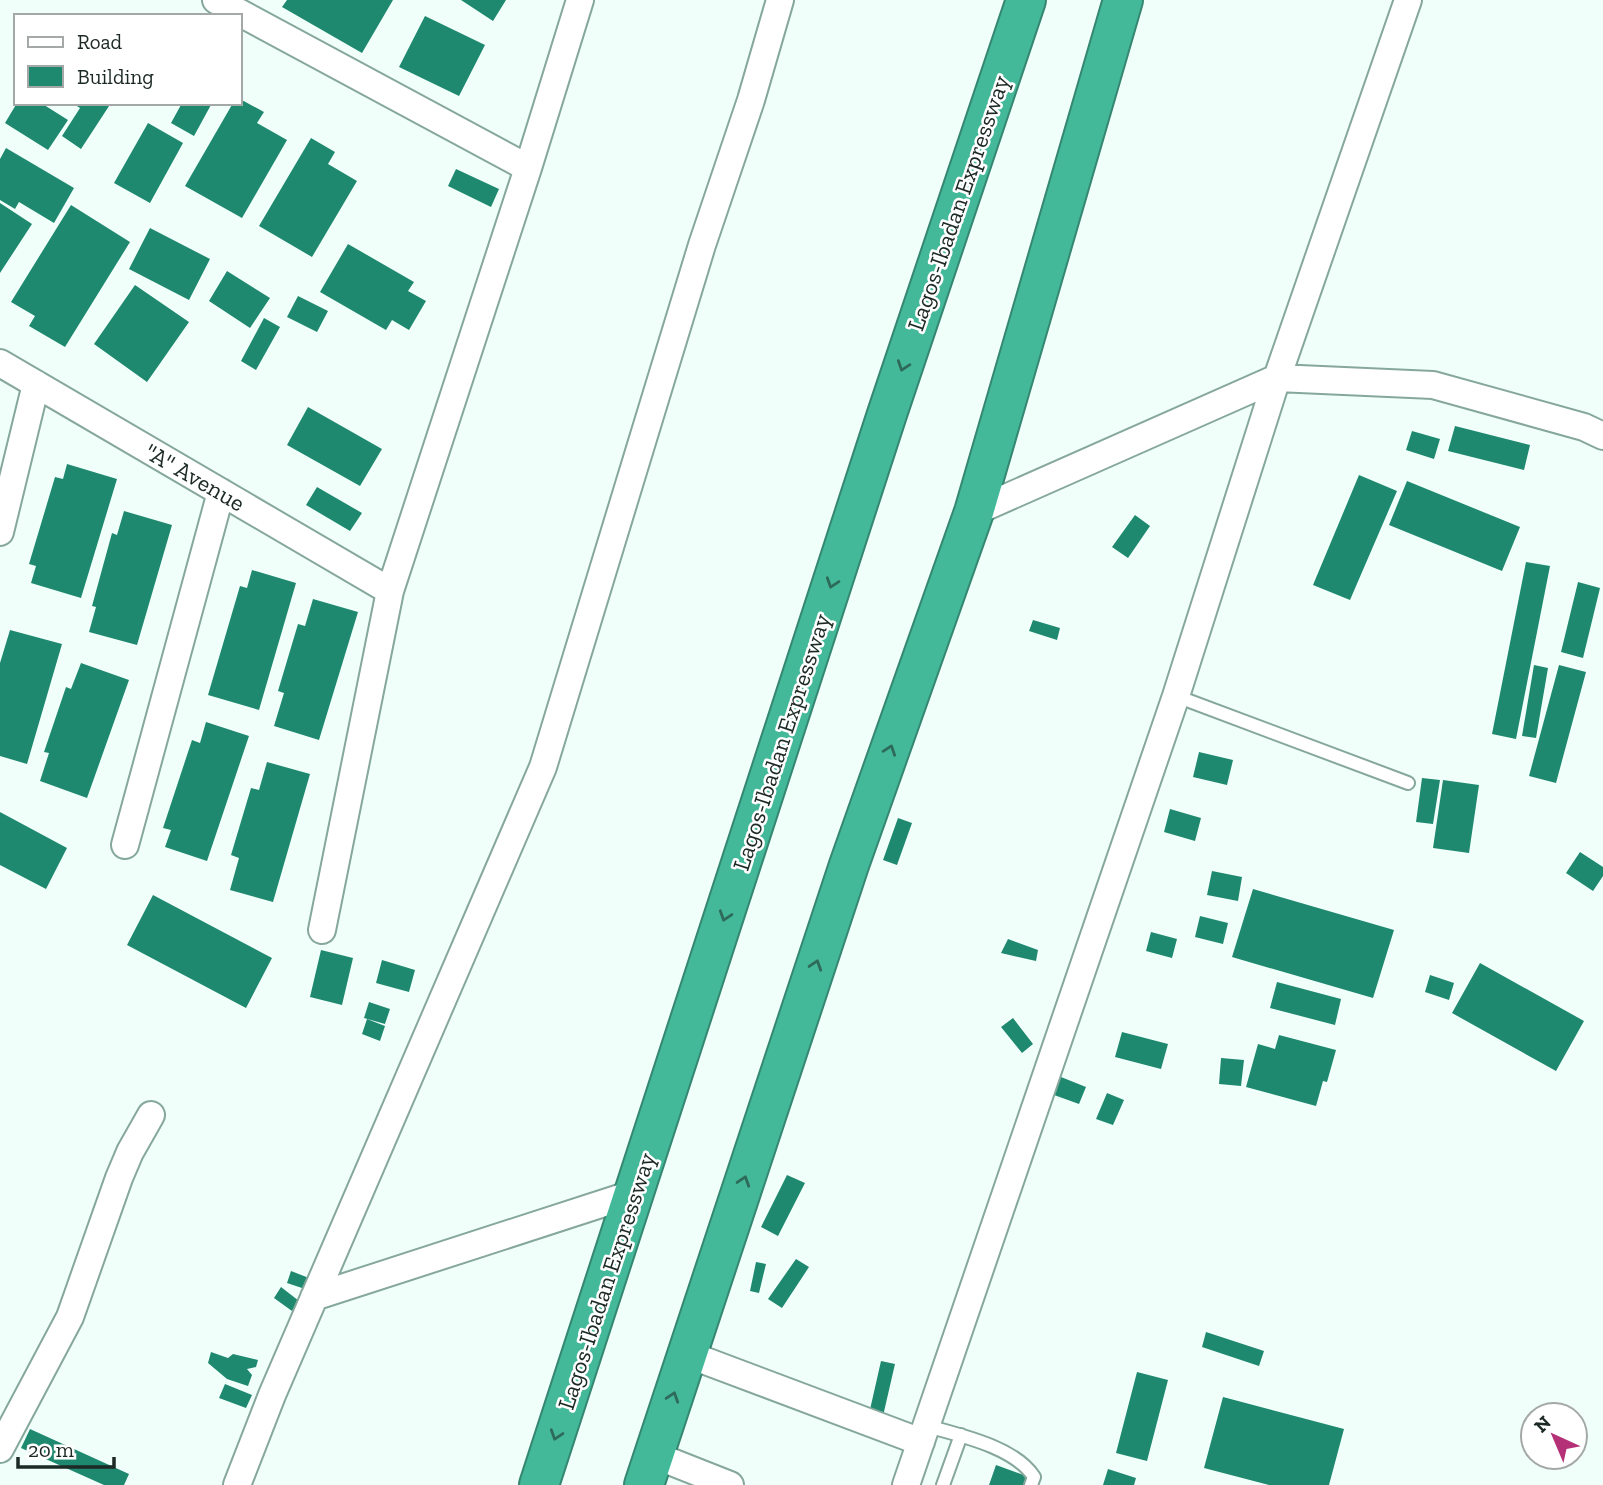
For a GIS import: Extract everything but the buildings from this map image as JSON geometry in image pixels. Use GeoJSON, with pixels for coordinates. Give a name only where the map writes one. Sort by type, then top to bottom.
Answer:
{"type":"FeatureCollection","features":[{"type":"Feature","properties":{"kind":"highway","name":"Lagos-Ibadan Expressway"},"geometry":{"type":"LineString","coordinates":[[539,1485],[887,414],[1027,0]]}},
{"type":"Feature","properties":{"kind":"highway"},"geometry":{"type":"LineString","coordinates":[[649,1470],[849,865],[974,512],[1123,0]]}},
{"type":"Feature","properties":{"kind":"street"},"geometry":{"type":"LineString","coordinates":[[216,0],[528,168]]}},
{"type":"Feature","properties":{"kind":"street"},"geometry":{"type":"LineString","coordinates":[[322,930],[390,591],[580,0]]}},
{"type":"Feature","properties":{"kind":"street"},"geometry":{"type":"LineString","coordinates":[[237,1485],[272,1395],[542,767],[780,0]]}},
{"type":"Feature","properties":{"kind":"street"},"geometry":{"type":"LineString","coordinates":[[906,1485],[1176,696],[1278,378],[1408,0]]}},
{"type":"Feature","properties":{"kind":"street","name":"\"A\" Avenue"},"geometry":{"type":"LineString","coordinates":[[0,363],[390,591]]}},
{"type":"Feature","properties":{"kind":"street"},"geometry":{"type":"LineString","coordinates":[[974,512],[1278,378],[1433,385],[1584,427],[1603,436]]}},
{"type":"Feature","properties":{"kind":"street"},"geometry":{"type":"LineString","coordinates":[[0,532],[36,384]]}},
{"type":"Feature","properties":{"kind":"street"},"geometry":{"type":"LineString","coordinates":[[125,845],[221,492]]}},
{"type":"Feature","properties":{"kind":"street"},"geometry":{"type":"LineString","coordinates":[[0,1449],[70,1317],[119,1178],[151,1115]]}},
{"type":"Feature","properties":{"kind":"street"},"geometry":{"type":"LineString","coordinates":[[314,1297],[635,1193]]}},
{"type":"Feature","properties":{"kind":"street"},"geometry":{"type":"LineString","coordinates":[[687,1354],[924,1434]]}},
{"type":"Feature","properties":{"kind":"street"},"geometry":{"type":"LineString","coordinates":[[649,1470],[730,1485]]}},
{"type":"Feature","properties":{"kind":"lane"},"geometry":{"type":"LineString","coordinates":[[1176,696],[1408,783]]}},
{"type":"Feature","properties":{"kind":"lane"},"geometry":{"type":"LineString","coordinates":[[924,1434],[961,1436],[1012,1456],[1026,1465],[1034,1477],[1031,1485]]}},
{"type":"Feature","properties":{"kind":"lane"},"geometry":{"type":"LineString","coordinates":[[943,1485],[961,1436]]}}]}
